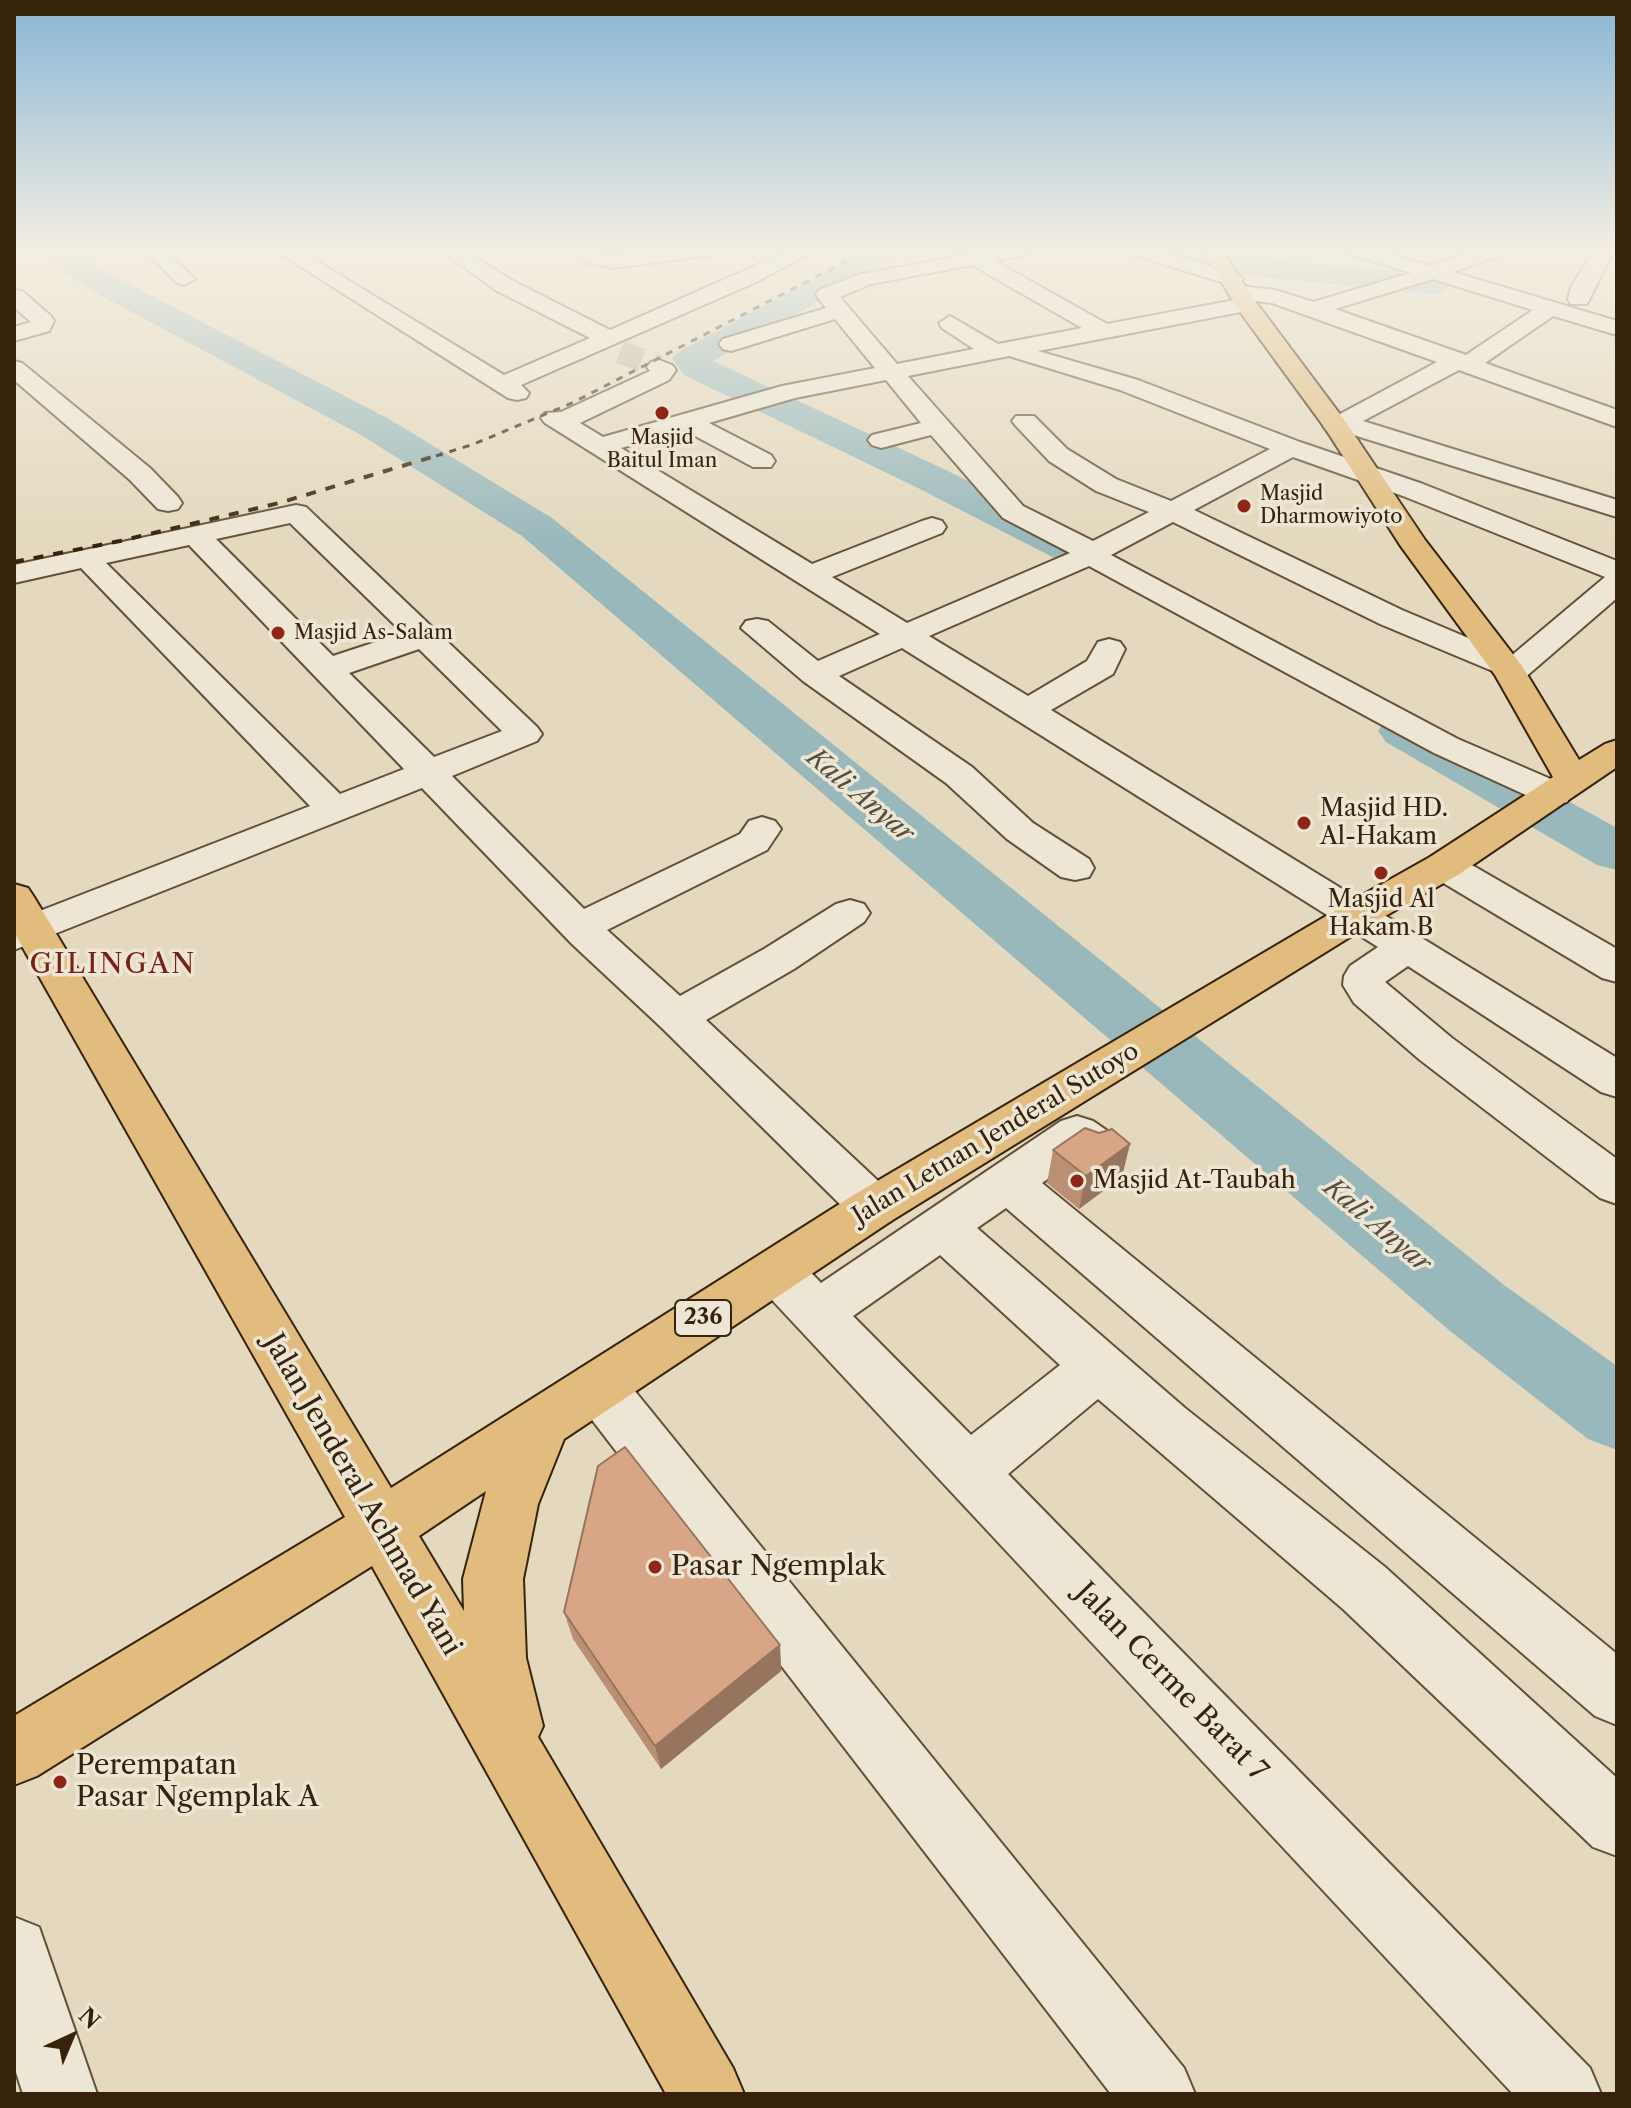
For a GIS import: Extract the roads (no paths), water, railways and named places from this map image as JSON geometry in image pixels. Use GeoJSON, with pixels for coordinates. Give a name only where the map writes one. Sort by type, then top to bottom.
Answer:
{"type":"FeatureCollection","features":[{"type":"Feature","properties":{"kind":"main road"},"geometry":{"type":"LineString","coordinates":[[1284,347],[1339,425],[1366,475],[1506,669],[1549,796]]}},
{"type":"Feature","properties":{"kind":"main road","name":"Jalan Letnan Jenderal Sutoyo"},"geometry":{"type":"LineString","coordinates":[[14,1753],[382,1527],[598,1386],[797,1292],[874,1207],[1357,915],[1444,866],[1549,796],[1614,758]]}},
{"type":"Feature","properties":{"kind":"main road","name":"Jalan Jenderal Achmad Yani"},"geometry":{"type":"LineString","coordinates":[[20,921],[382,1527],[707,2094]]}},
{"type":"Feature","properties":{"kind":"main road"},"geometry":{"type":"LineString","coordinates":[[527,1780],[495,1658],[493,1579],[509,1504],[543,1423]]}},
{"type":"Feature","properties":{"kind":"street"},"geometry":{"type":"LineString","coordinates":[[443,347],[510,388],[600,347]]}},
{"type":"Feature","properties":{"kind":"street"},"geometry":{"type":"LineString","coordinates":[[873,347],[1013,512],[1082,558],[1101,562],[1446,746],[1549,796]]}},
{"type":"Feature","properties":{"kind":"street"},"geometry":{"type":"LineString","coordinates":[[997,347],[1158,397],[1413,490],[1617,571]]}},
{"type":"Feature","properties":{"kind":"street"},"geometry":{"type":"LineString","coordinates":[[600,446],[768,397],[1022,347]]}},
{"type":"Feature","properties":{"kind":"street"},"geometry":{"type":"LineString","coordinates":[[1422,347],[1617,419]]}},
{"type":"Feature","properties":{"kind":"street"},"geometry":{"type":"LineString","coordinates":[[1339,425],[1487,347]]}},
{"type":"Feature","properties":{"kind":"street"},"geometry":{"type":"LineString","coordinates":[[659,367],[664,370],[661,375],[558,420],[1407,946],[1617,1080]]}},
{"type":"Feature","properties":{"kind":"street"},"geometry":{"type":"LineString","coordinates":[[14,368],[140,474],[168,503]]}},
{"type":"Feature","properties":{"kind":"street"},"geometry":{"type":"LineString","coordinates":[[1133,408],[1158,397]]}},
{"type":"Feature","properties":{"kind":"street"},"geometry":{"type":"LineString","coordinates":[[686,421],[762,461]]}},
{"type":"Feature","properties":{"kind":"street"},"geometry":{"type":"LineString","coordinates":[[1025,421],[1058,455],[1128,496],[1175,512],[1506,669],[1617,582]]}},
{"type":"Feature","properties":{"kind":"street"},"geometry":{"type":"LineString","coordinates":[[1339,425],[1617,509]]}},
{"type":"Feature","properties":{"kind":"street"},"geometry":{"type":"LineString","coordinates":[[881,440],[938,426]]}},
{"type":"Feature","properties":{"kind":"street"},"geometry":{"type":"LineString","coordinates":[[815,674],[1082,558],[1175,512],[1291,448]]}},
{"type":"Feature","properties":{"kind":"street"},"geometry":{"type":"LineString","coordinates":[[14,574],[296,513],[525,734],[335,810],[20,921]]}},
{"type":"Feature","properties":{"kind":"street"},"geometry":{"type":"LineString","coordinates":[[811,575],[932,527]]}},
{"type":"Feature","properties":{"kind":"street"},"geometry":{"type":"LineString","coordinates":[[196,535],[580,927],[874,1207]]}},
{"type":"Feature","properties":{"kind":"street"},"geometry":{"type":"LineString","coordinates":[[95,569],[335,810]]}},
{"type":"Feature","properties":{"kind":"street"},"geometry":{"type":"LineString","coordinates":[[757,628],[815,674],[959,775],[1020,831],[1075,868]]}},
{"type":"Feature","properties":{"kind":"street"},"geometry":{"type":"LineString","coordinates":[[328,669],[426,636]]}},
{"type":"Feature","properties":{"kind":"street"},"geometry":{"type":"LineString","coordinates":[[1026,711],[1101,667],[1109,649]]}},
{"type":"Feature","properties":{"kind":"street"},"geometry":{"type":"LineString","coordinates":[[580,927],[754,842],[762,829]]}},
{"type":"Feature","properties":{"kind":"street"},"geometry":{"type":"LineString","coordinates":[[1444,866],[1617,968]]}},
{"type":"Feature","properties":{"kind":"street"},"geometry":{"type":"LineString","coordinates":[[677,1017],[779,959],[850,913]]}},
{"type":"Feature","properties":{"kind":"street"},"geometry":{"type":"LineString","coordinates":[[1407,946],[1365,976],[1364,985],[1369,993],[1436,1049],[1617,1185]]}},
{"type":"Feature","properties":{"kind":"street"},"geometry":{"type":"LineString","coordinates":[[797,1292],[941,1226],[1077,1134],[1092,1145]]}},
{"type":"Feature","properties":{"kind":"street"},"geometry":{"type":"LineString","coordinates":[[1007,1181],[1617,1694]]}},
{"type":"Feature","properties":{"kind":"street"},"geometry":{"type":"LineString","coordinates":[[941,1226],[1098,1367],[1354,1579],[1617,1823]]}},
{"type":"Feature","properties":{"kind":"street","name":"Jalan Cerme Barat 7"},"geometry":{"type":"LineString","coordinates":[[797,1292],[1564,2094]]}},
{"type":"Feature","properties":{"kind":"street"},"geometry":{"type":"LineString","coordinates":[[969,1471],[1098,1367]]}},
{"type":"Feature","properties":{"kind":"street"},"geometry":{"type":"LineString","coordinates":[[598,1386],[1158,2094]]}},
{"type":"Feature","properties":{"kind":"street"},"geometry":{"type":"LineString","coordinates":[[14,1952],[60,2094]]}},
{"type":"Feature","properties":{"kind":"waterway","name":"Kali Anyar"},"geometry":{"type":"LineString","coordinates":[[224,347],[375,427],[537,527],[1477,1308],[1617,1413]]}},
{"type":"Feature","properties":{"kind":"waterway"},"geometry":{"type":"LineString","coordinates":[[711,347],[690,359],[697,367],[932,479],[1078,553]]}},
{"type":"Feature","properties":{"kind":"waterway"},"geometry":{"type":"LineString","coordinates":[[1404,731],[1617,852]]}},
{"type":"Feature","properties":{"kind":"tunnel"},"geometry":{"type":"LineString","coordinates":[[620,352],[659,367]]}},
{"type":"Feature","properties":{"kind":"railway"},"geometry":{"type":"LineString","coordinates":[[436,456],[474,444],[572,403],[680,347]]}},
{"type":"Feature","properties":{"kind":"railway"},"geometry":{"type":"LineString","coordinates":[[14,562],[120,541],[279,503],[442,454]]}},
{"type":"Feature","properties":{"kind":"place","name":"Masjid Baitul Iman"},"geometry":{"type":"Point","coordinates":[662,413]}},
{"type":"Feature","properties":{"kind":"place","name":"Masjid Dharmowiyoto"},"geometry":{"type":"Point","coordinates":[1244,506]}},
{"type":"Feature","properties":{"kind":"place","name":"Masjid As-Salam"},"geometry":{"type":"Point","coordinates":[278,633]}},
{"type":"Feature","properties":{"kind":"place","name":"Masjid HD. Al-Hakam"},"geometry":{"type":"Point","coordinates":[1304,823]}},
{"type":"Feature","properties":{"kind":"place","name":"Masjid Al Hakam B"},"geometry":{"type":"Point","coordinates":[1381,873]}},
{"type":"Feature","properties":{"kind":"place","name":"Masjid At-Taubah"},"geometry":{"type":"Point","coordinates":[1077,1181]}},
{"type":"Feature","properties":{"kind":"place","name":"Pasar Ngemplak"},"geometry":{"type":"Point","coordinates":[655,1567]}},
{"type":"Feature","properties":{"kind":"place","name":"Perempatan Pasar Ngemplak A"},"geometry":{"type":"Point","coordinates":[60,1782]}},
{"type":"Feature","properties":{"kind":"district","name":"GILINGAN"},"geometry":{"type":"Point","coordinates":[113,965]}}]}
